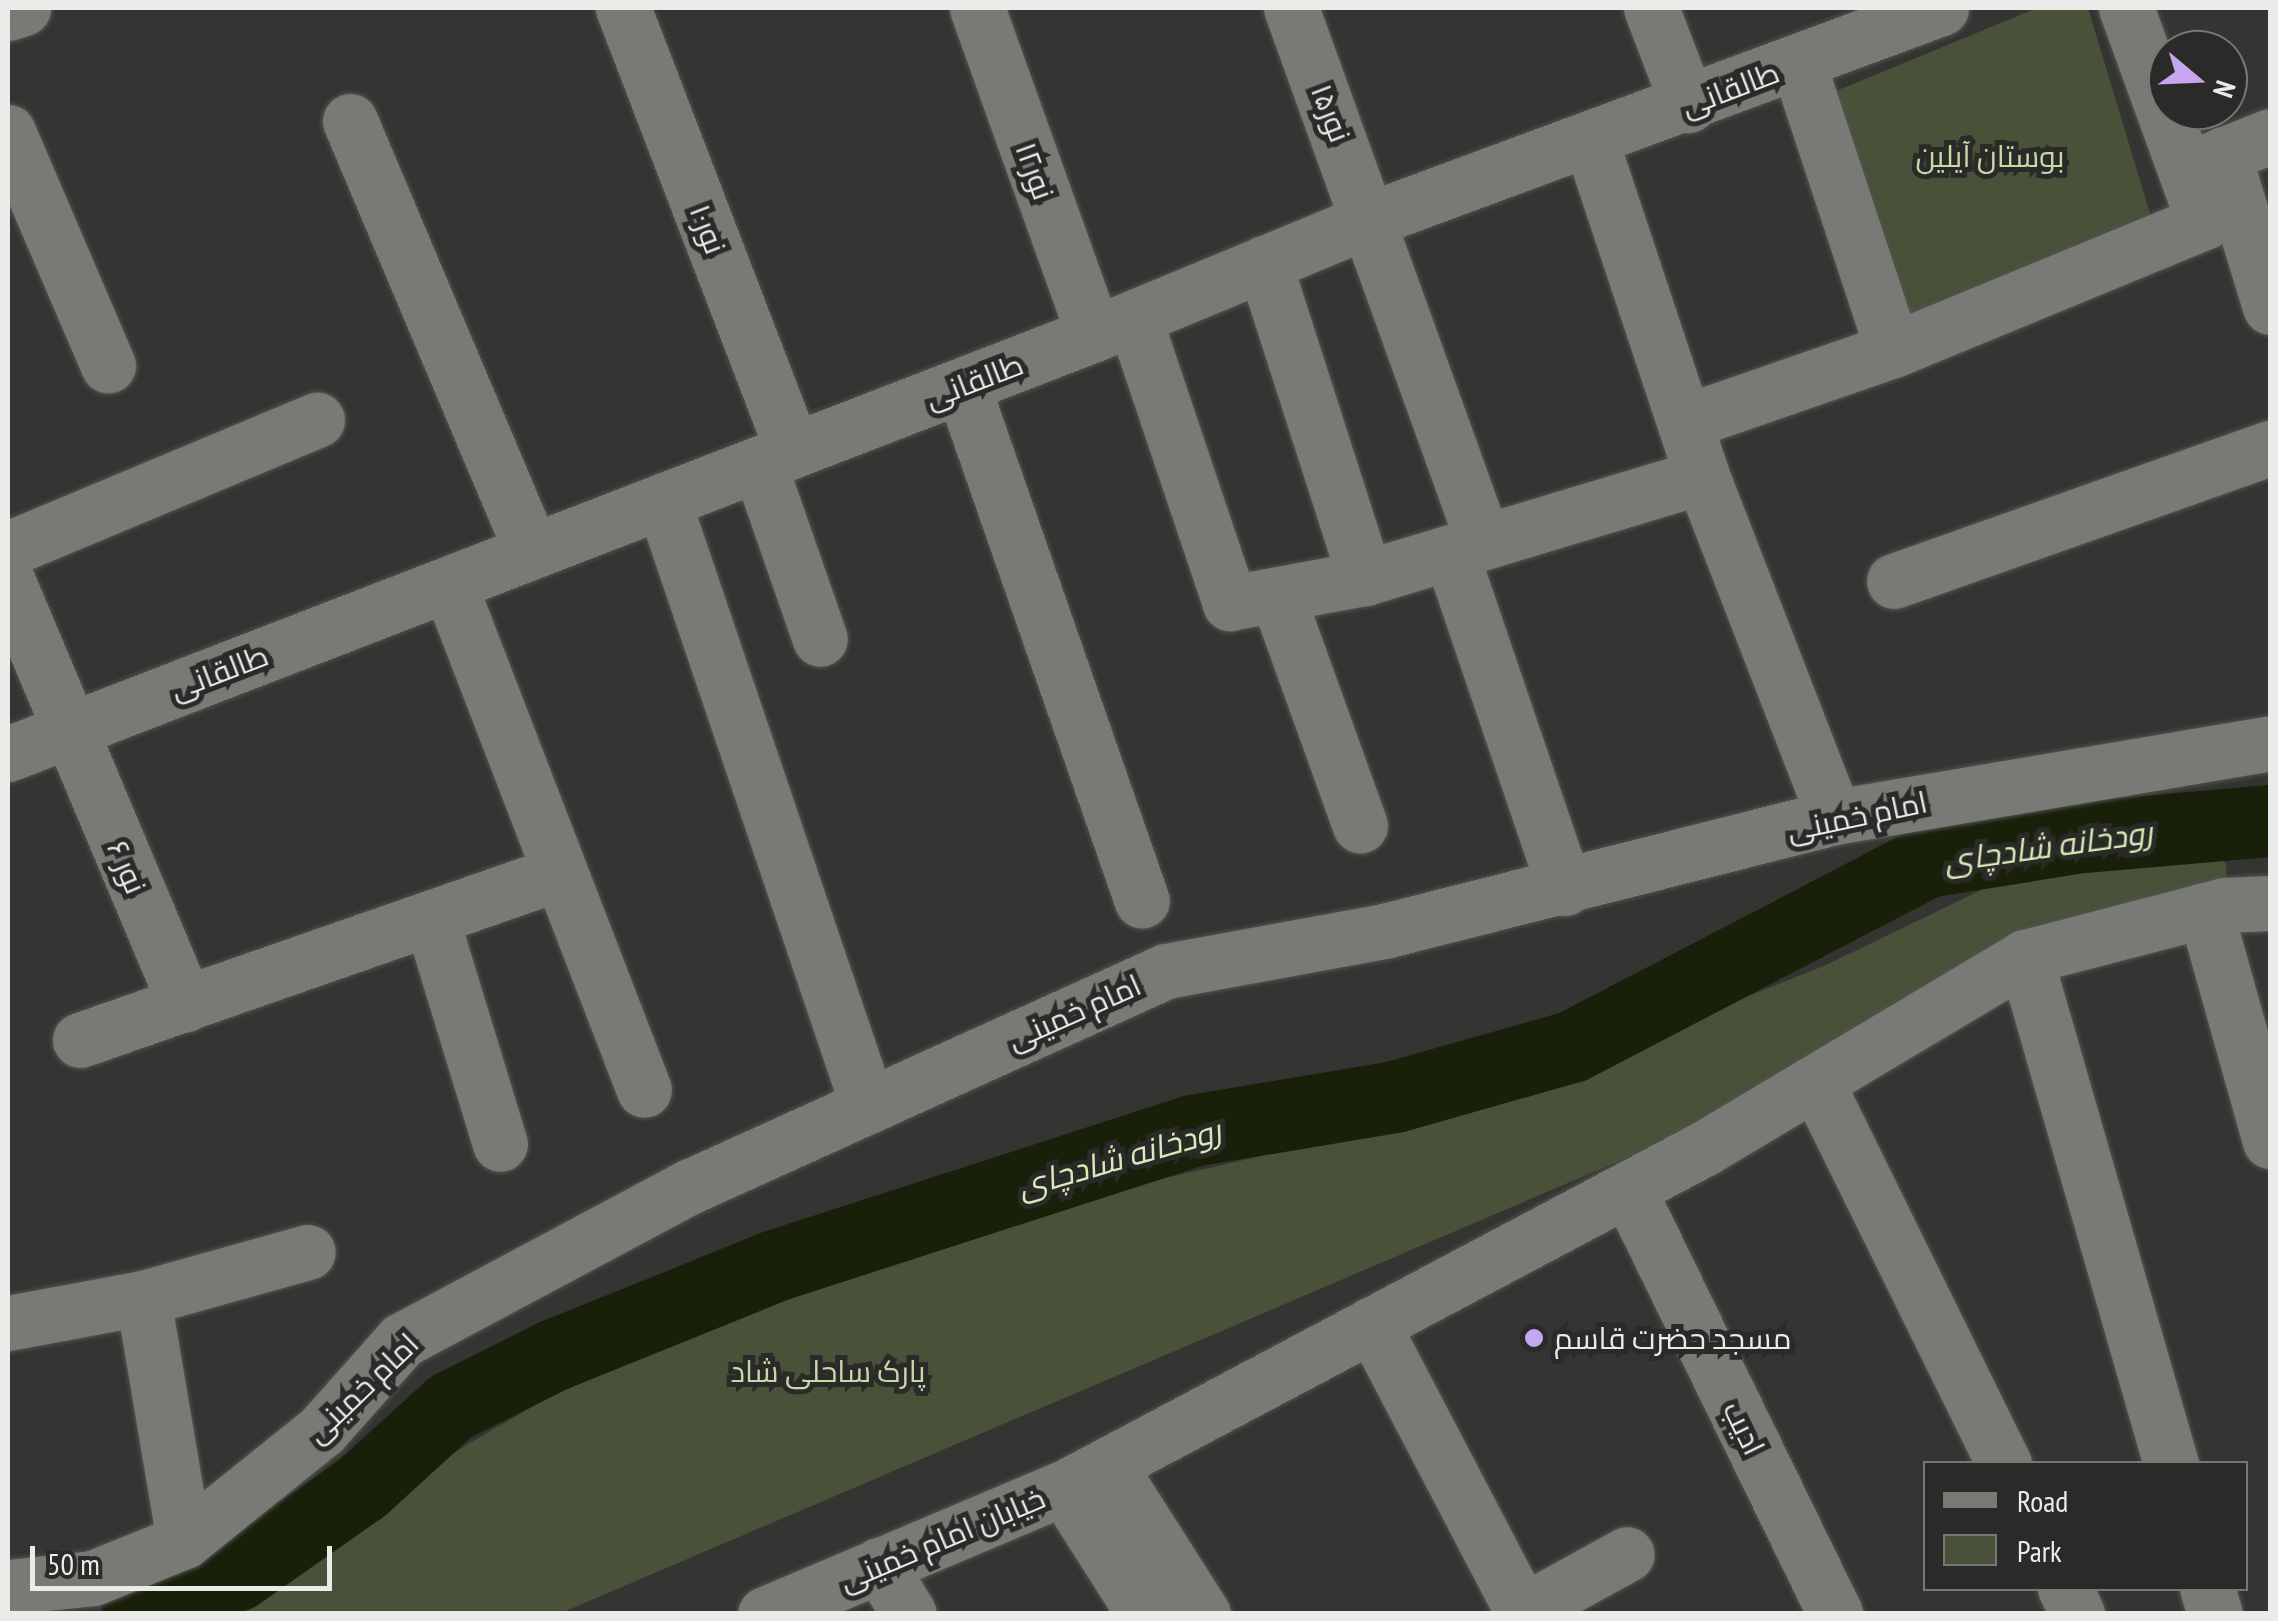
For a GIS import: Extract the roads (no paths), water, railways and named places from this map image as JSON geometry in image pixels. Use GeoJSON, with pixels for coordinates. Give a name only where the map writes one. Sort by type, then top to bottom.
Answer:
{"type":"FeatureCollection","features":[{"type":"Feature","properties":{"kind":"street","name":"نور۱۰"},"geometry":{"type":"LineString","coordinates":[[622,8],[776,457],[820,639]]}},
{"type":"Feature","properties":{"kind":"street","name":"نور۱۲"},"geometry":{"type":"LineString","coordinates":[[977,8],[1230,603],[1277,595]]}},
{"type":"Feature","properties":{"kind":"street","name":"نور۱۵"},"geometry":{"type":"LineString","coordinates":[[1292,8],[1370,219],[1565,888]]}},
{"type":"Feature","properties":{"kind":"street"},"geometry":{"type":"LineString","coordinates":[[1651,8],[1688,105]]}},
{"type":"Feature","properties":{"kind":"street","name":"طالقانی"},"geometry":{"type":"LineString","coordinates":[[8,754],[962,386],[1370,219],[1688,105],[1816,40],[1941,8]]}},
{"type":"Feature","properties":{"kind":"street"},"geometry":{"type":"LineString","coordinates":[[2126,8],[2226,153],[2270,307]]}},
{"type":"Feature","properties":{"kind":"street"},"geometry":{"type":"LineString","coordinates":[[1816,40],[1893,350]]}},
{"type":"Feature","properties":{"kind":"street"},"geometry":{"type":"LineString","coordinates":[[350,121],[532,551]]}},
{"type":"Feature","properties":{"kind":"street"},"geometry":{"type":"LineString","coordinates":[[8,132],[108,364]]}},
{"type":"Feature","properties":{"kind":"street"},"geometry":{"type":"LineString","coordinates":[[1592,142],[1702,476],[1834,817]]}},
{"type":"Feature","properties":{"kind":"street"},"geometry":{"type":"LineString","coordinates":[[1685,422],[1893,350],[2204,222],[2226,153]]}},
{"type":"Feature","properties":{"kind":"street"},"geometry":{"type":"LineString","coordinates":[[1264,263],[1366,578]]}},
{"type":"Feature","properties":{"kind":"street"},"geometry":{"type":"LineString","coordinates":[[962,386],[1142,901]]}},
{"type":"Feature","properties":{"kind":"street"},"geometry":{"type":"LineString","coordinates":[[8,550],[318,420]]}},
{"type":"Feature","properties":{"kind":"street"},"geometry":{"type":"LineString","coordinates":[[1894,581],[2270,448]]}},
{"type":"Feature","properties":{"kind":"street"},"geometry":{"type":"LineString","coordinates":[[1360,826],[1277,595],[1366,578],[1702,476]]}},
{"type":"Feature","properties":{"kind":"street"},"geometry":{"type":"LineString","coordinates":[[663,501],[868,1106]]}},
{"type":"Feature","properties":{"kind":"street","name":"نور ۶"},"geometry":{"type":"LineString","coordinates":[[8,582],[185,1004]]}},
{"type":"Feature","properties":{"kind":"street"},"geometry":{"type":"LineString","coordinates":[[448,584],[644,1090]]}},
{"type":"Feature","properties":{"kind":"street","name":"امام خمینی"},"geometry":{"type":"LineString","coordinates":[[8,1588],[92,1578],[184,1541],[322,1430],[402,1340],[692,1186],[1166,971],[1384,931],[1834,817],[2270,743]]}},
{"type":"Feature","properties":{"kind":"street"},"geometry":{"type":"LineString","coordinates":[[80,1040],[559,873]]}},
{"type":"Feature","properties":{"kind":"street","name":"خیابان امام خمینی"},"geometry":{"type":"LineString","coordinates":[[765,1614],[1086,1476],[1628,1189],[2025,957],[2205,910],[2270,904]]}},
{"type":"Feature","properties":{"kind":"street"},"geometry":{"type":"LineString","coordinates":[[2205,910],[2270,1141]]}},
{"type":"Feature","properties":{"kind":"street"},"geometry":{"type":"LineString","coordinates":[[431,918],[500,1144]]}},
{"type":"Feature","properties":{"kind":"street"},"geometry":{"type":"LineString","coordinates":[[2025,957],[2170,1461]]}},
{"type":"Feature","properties":{"kind":"street"},"geometry":{"type":"LineString","coordinates":[[1816,1082],[2003,1461]]}},
{"type":"Feature","properties":{"kind":"street","name":"ادیب"},"geometry":{"type":"LineString","coordinates":[[1628,1189],[1835,1614]]}},
{"type":"Feature","properties":{"kind":"street"},"geometry":{"type":"LineString","coordinates":[[8,1323],[143,1298],[308,1252]]}},
{"type":"Feature","properties":{"kind":"street"},"geometry":{"type":"LineString","coordinates":[[143,1298],[184,1541]]}},
{"type":"Feature","properties":{"kind":"street"},"geometry":{"type":"LineString","coordinates":[[1372,1324],[1520,1612],[1627,1554]]}},
{"type":"Feature","properties":{"kind":"street"},"geometry":{"type":"LineString","coordinates":[[1086,1476],[1144,1614]]}},
{"type":"Feature","properties":{"kind":"street"},"geometry":{"type":"LineString","coordinates":[[1086,1476],[1203,1614]]}},
{"type":"Feature","properties":{"kind":"street"},"geometry":{"type":"LineString","coordinates":[[880,1565],[909,1614]]}},
{"type":"Feature","properties":{"kind":"street"},"geometry":{"type":"LineString","coordinates":[[2066,1591],[2077,1614]]}},
{"type":"Feature","properties":{"kind":"waterway","name":"رودخانه شادچای"},"geometry":{"type":"LineString","coordinates":[[138,1614],[238,1575],[362,1488],[451,1407],[555,1355],[775,1266],[1192,1131],[1395,1097],[1572,1047],[1927,862],[2075,838],[2270,821]]}},
{"type":"Feature","properties":{"kind":"place","name":"مسجد حضرت قاسم"},"geometry":{"type":"Point","coordinates":[1534,1338]}},
{"type":"Feature","properties":{"kind":"park label","name":"بوستان آیلین"},"geometry":{"type":"Point","coordinates":[1990,156]}},
{"type":"Feature","properties":{"kind":"park label","name":"پارک ساحلی شاد"},"geometry":{"type":"Point","coordinates":[828,1371]}}]}
